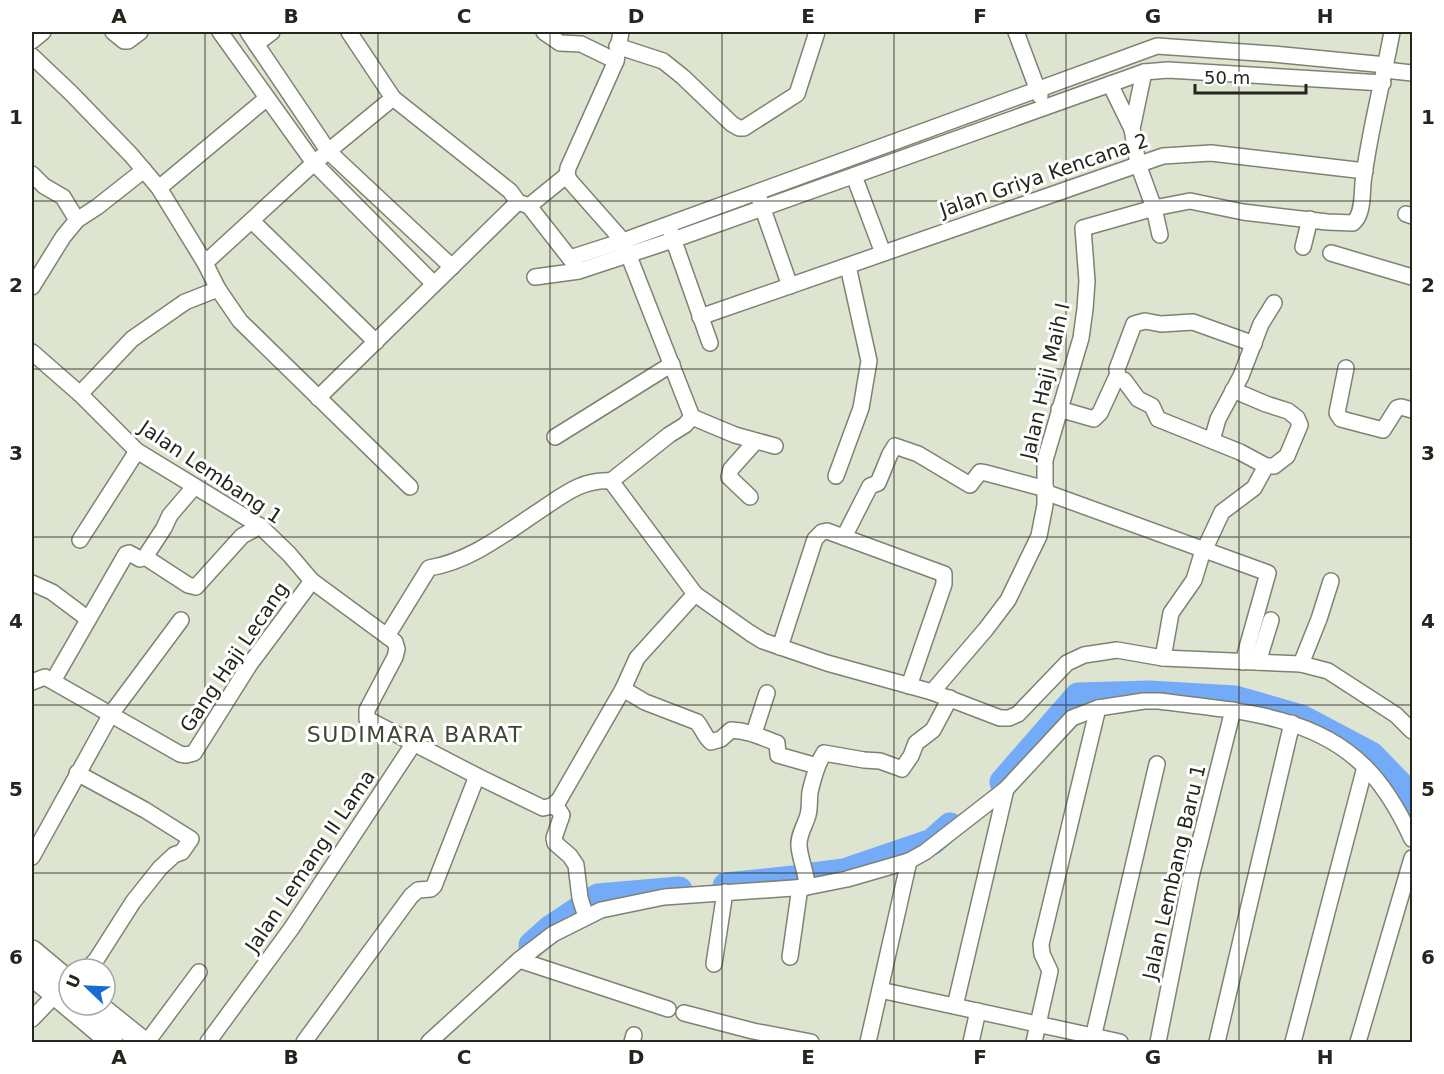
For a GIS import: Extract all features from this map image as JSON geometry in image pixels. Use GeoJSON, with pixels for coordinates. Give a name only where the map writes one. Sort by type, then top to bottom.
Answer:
{"type":"FeatureCollection","features":[{"type":"Feature","properties":{"kind":"main road"},"geometry":{"type":"LineString","coordinates":[[32,951],[57,982]]}},
{"type":"Feature","properties":{"kind":"main road"},"geometry":{"type":"LineString","coordinates":[[32,975],[57,986]]}},
{"type":"Feature","properties":{"kind":"main road"},"geometry":{"type":"LineString","coordinates":[[89,1017],[112,1042]]}},
{"type":"Feature","properties":{"kind":"main road"},"geometry":{"type":"LineString","coordinates":[[113,1017],[145,1042]]}},
{"type":"Feature","properties":{"kind":"street"},"geometry":{"type":"LineString","coordinates":[[32,41],[43,32]]}},
{"type":"Feature","properties":{"kind":"street"},"geometry":{"type":"LineString","coordinates":[[118,36],[128,41],[140,32]]}},
{"type":"Feature","properties":{"kind":"street"},"geometry":{"type":"LineString","coordinates":[[220,32],[314,163],[434,284]]}},
{"type":"Feature","properties":{"kind":"street"},"geometry":{"type":"LineString","coordinates":[[272,32],[252,38],[329,152],[452,267]]}},
{"type":"Feature","properties":{"kind":"street"},"geometry":{"type":"LineString","coordinates":[[349,32],[393,98],[510,191],[524,204],[575,264]]}},
{"type":"Feature","properties":{"kind":"street"},"geometry":{"type":"LineString","coordinates":[[544,32],[560,43],[618,46],[663,61],[732,124],[744,128],[797,94],[817,32]]}},
{"type":"Feature","properties":{"kind":"street"},"geometry":{"type":"LineString","coordinates":[[1016,32],[1044,108]]}},
{"type":"Feature","properties":{"kind":"street"},"geometry":{"type":"LineString","coordinates":[[1154,208],[1190,201],[1242,212],[1353,223],[1358,219],[1392,32]]}},
{"type":"Feature","properties":{"kind":"street"},"geometry":{"type":"LineString","coordinates":[[626,248],[669,224],[1038,89],[1156,39],[1273,54],[1385,73]]}},
{"type":"Feature","properties":{"kind":"street"},"geometry":{"type":"LineString","coordinates":[[618,46],[567,175],[626,248],[692,417],[735,435],[775,446]]}},
{"type":"Feature","properties":{"kind":"street"},"geometry":{"type":"LineString","coordinates":[[32,56],[71,93],[159,188],[205,263],[218,289],[240,321],[410,488]]}},
{"type":"Feature","properties":{"kind":"street"},"geometry":{"type":"LineString","coordinates":[[535,277],[626,248],[673,240],[1144,72],[1168,70],[1413,73]]}},
{"type":"Feature","properties":{"kind":"street"},"geometry":{"type":"LineString","coordinates":[[1132,129],[1144,72]]}},
{"type":"Feature","properties":{"kind":"street"},"geometry":{"type":"LineString","coordinates":[[1110,84],[1132,129],[1138,164],[1154,208],[1160,235]]}},
{"type":"Feature","properties":{"kind":"street"},"geometry":{"type":"LineString","coordinates":[[159,188],[267,98]]}},
{"type":"Feature","properties":{"kind":"street"},"geometry":{"type":"LineString","coordinates":[[205,263],[314,163],[393,98]]}},
{"type":"Feature","properties":{"kind":"street","name":"Jalan Griya Kencana 2"},"geometry":{"type":"LineString","coordinates":[[700,317],[1138,164],[1176,153],[1211,153],[1365,171]]}},
{"type":"Feature","properties":{"kind":"street"},"geometry":{"type":"LineString","coordinates":[[32,287],[37,266],[77,220],[98,207],[144,170]]}},
{"type":"Feature","properties":{"kind":"street"},"geometry":{"type":"LineString","coordinates":[[32,174],[44,186],[63,197],[77,220]]}},
{"type":"Feature","properties":{"kind":"street"},"geometry":{"type":"LineString","coordinates":[[318,398],[452,267],[524,204],[567,175]]}},
{"type":"Feature","properties":{"kind":"street"},"geometry":{"type":"LineString","coordinates":[[854,176],[883,254]]}},
{"type":"Feature","properties":{"kind":"street"},"geometry":{"type":"LineString","coordinates":[[757,192],[790,286]]}},
{"type":"Feature","properties":{"kind":"street","name":"Jalan Haji Maih I"},"geometry":{"type":"LineString","coordinates":[[932,692],[1008,600],[1039,536],[1045,505],[1045,460],[1081,338],[1087,281],[1083,228],[1154,208]]}},
{"type":"Feature","properties":{"kind":"street"},"geometry":{"type":"LineString","coordinates":[[1303,247],[1310,219]]}},
{"type":"Feature","properties":{"kind":"street"},"geometry":{"type":"LineString","coordinates":[[252,221],[376,342]]}},
{"type":"Feature","properties":{"kind":"street"},"geometry":{"type":"LineString","coordinates":[[669,224],[710,343]]}},
{"type":"Feature","properties":{"kind":"street"},"geometry":{"type":"LineString","coordinates":[[1331,253],[1413,277]]}},
{"type":"Feature","properties":{"kind":"street"},"geometry":{"type":"LineString","coordinates":[[836,476],[861,408],[869,361],[848,266]]}},
{"type":"Feature","properties":{"kind":"street"},"geometry":{"type":"LineString","coordinates":[[80,394],[132,339],[184,302],[218,289]]}},
{"type":"Feature","properties":{"kind":"street"},"geometry":{"type":"LineString","coordinates":[[1212,440],[1218,419],[1254,344],[1261,324],[1274,303]]}},
{"type":"Feature","properties":{"kind":"street"},"geometry":{"type":"LineString","coordinates":[[1059,409],[1094,419],[1100,413],[1117,376],[1134,324],[1145,321],[1161,324],[1192,322],[1254,344]]}},
{"type":"Feature","properties":{"kind":"street","name":"Jalan Lembang 1"},"geometry":{"type":"LineString","coordinates":[[32,352],[80,394],[137,451],[260,526],[289,554],[312,581],[387,636]]}},
{"type":"Feature","properties":{"kind":"street"},"geometry":{"type":"LineString","coordinates":[[555,437],[672,364]]}},
{"type":"Feature","properties":{"kind":"street"},"geometry":{"type":"LineString","coordinates":[[1346,368],[1337,413],[1341,419],[1383,430],[1397,408],[1413,410]]}},
{"type":"Feature","properties":{"kind":"street"},"geometry":{"type":"LineString","coordinates":[[1117,376],[1124,380],[1137,399],[1152,406],[1158,419],[1240,452],[1266,466],[1274,466],[1287,456],[1300,425],[1297,418],[1288,411],[1233,390]]}},
{"type":"Feature","properties":{"kind":"street"},"geometry":{"type":"LineString","coordinates":[[584,909],[576,865],[570,856],[555,843],[554,838],[562,815],[558,809],[552,806],[543,807],[477,776],[367,719],[367,710],[397,649],[395,642],[387,636],[429,568],[450,564],[482,548],[579,486],[596,480],[611,481],[692,417]]}},
{"type":"Feature","properties":{"kind":"street"},"geometry":{"type":"LineString","coordinates":[[750,497],[729,477],[729,473],[756,441]]}},
{"type":"Feature","properties":{"kind":"street"},"geometry":{"type":"LineString","coordinates":[[844,537],[870,486],[879,483],[895,446],[918,454],[970,484],[980,472],[986,472],[1045,491],[1268,573],[1250,662]]}},
{"type":"Feature","properties":{"kind":"street"},"geometry":{"type":"LineString","coordinates":[[80,540],[137,451]]}},
{"type":"Feature","properties":{"kind":"street"},"geometry":{"type":"LineString","coordinates":[[1163,658],[1171,613],[1194,580],[1222,512],[1254,488],[1266,466]]}},
{"type":"Feature","properties":{"kind":"street"},"geometry":{"type":"LineString","coordinates":[[611,481],[695,594],[750,633],[780,647],[827,663],[932,692],[1000,718],[1009,718],[1017,714],[1066,663],[1084,655],[1117,650],[1163,658],[1300,664],[1328,671],[1396,715],[1413,731]]}},
{"type":"Feature","properties":{"kind":"street"},"geometry":{"type":"LineString","coordinates":[[32,682],[45,677],[52,681],[126,554],[129,553],[140,559],[145,557],[165,528],[170,515],[194,487]]}},
{"type":"Feature","properties":{"kind":"street"},"geometry":{"type":"LineString","coordinates":[[145,557],[195,587],[243,536],[260,526]]}},
{"type":"Feature","properties":{"kind":"street"},"geometry":{"type":"LineString","coordinates":[[780,647],[815,539],[819,534],[827,531],[944,574],[944,584],[909,686]]}},
{"type":"Feature","properties":{"kind":"street","name":"Gang Haji Lecang"},"geometry":{"type":"LineString","coordinates":[[52,681],[180,754],[186,756],[194,753],[250,664],[312,581]]}},
{"type":"Feature","properties":{"kind":"street"},"geometry":{"type":"LineString","coordinates":[[1300,664],[1319,619],[1331,581]]}},
{"type":"Feature","properties":{"kind":"street"},"geometry":{"type":"LineString","coordinates":[[32,583],[52,592],[88,619]]}},
{"type":"Feature","properties":{"kind":"street"},"geometry":{"type":"LineString","coordinates":[[552,806],[559,800],[637,658],[695,594]]}},
{"type":"Feature","properties":{"kind":"street"},"geometry":{"type":"LineString","coordinates":[[32,857],[111,714],[181,620]]}},
{"type":"Feature","properties":{"kind":"street"},"geometry":{"type":"LineString","coordinates":[[1250,662],[1271,620]]}},
{"type":"Feature","properties":{"kind":"street"},"geometry":{"type":"LineString","coordinates":[[622,689],[645,702],[697,722],[704,736],[711,742],[721,739],[731,730],[754,733],[777,743],[778,755],[817,766]]}},
{"type":"Feature","properties":{"kind":"street"},"geometry":{"type":"LineString","coordinates":[[754,733],[766,693]]}},
{"type":"Feature","properties":{"kind":"street"},"geometry":{"type":"LineString","coordinates":[[790,957],[805,868],[799,847],[801,833],[808,815],[810,791],[817,766],[824,753],[880,761],[902,769],[916,743],[933,730],[950,699]]}},
{"type":"Feature","properties":{"kind":"street"},"geometry":{"type":"LineString","coordinates":[[429,1042],[519,960],[584,909],[601,910],[664,897],[803,887],[847,879],[909,861],[925,852],[1006,789],[1072,718],[1098,708],[1158,701],[1260,714],[1292,723],[1323,737],[1365,766],[1397,808],[1413,839]]}},
{"type":"Feature","properties":{"kind":"street"},"geometry":{"type":"LineString","coordinates":[[1034,1042],[1050,971],[1042,954],[1041,944],[1098,708]]}},
{"type":"Feature","properties":{"kind":"street","name":"Jalan Lembang Baru 1"},"geometry":{"type":"LineString","coordinates":[[1158,1042],[1191,877],[1233,710]]}},
{"type":"Feature","properties":{"kind":"street"},"geometry":{"type":"LineString","coordinates":[[1217,1042],[1292,723]]}},
{"type":"Feature","properties":{"kind":"street","name":"Jalan Lemang II Lama"},"geometry":{"type":"LineString","coordinates":[[208,1042],[291,929],[414,743]]}},
{"type":"Feature","properties":{"kind":"street"},"geometry":{"type":"LineString","coordinates":[[1093,1040],[1157,764]]}},
{"type":"Feature","properties":{"kind":"street"},"geometry":{"type":"LineString","coordinates":[[1293,1042],[1365,766]]}},
{"type":"Feature","properties":{"kind":"street"},"geometry":{"type":"LineString","coordinates":[[77,772],[191,839],[182,852],[174,855],[160,868],[133,902],[98,957]]}},
{"type":"Feature","properties":{"kind":"street"},"geometry":{"type":"LineString","coordinates":[[304,1042],[411,896],[418,890],[431,889],[434,886],[477,776]]}},
{"type":"Feature","properties":{"kind":"street"},"geometry":{"type":"LineString","coordinates":[[955,1006],[1006,789]]}},
{"type":"Feature","properties":{"kind":"street"},"geometry":{"type":"LineString","coordinates":[[1358,1042],[1413,858]]}},
{"type":"Feature","properties":{"kind":"street"},"geometry":{"type":"LineString","coordinates":[[868,1042],[909,861]]}},
{"type":"Feature","properties":{"kind":"street"},"geometry":{"type":"LineString","coordinates":[[714,964],[725,892]]}},
{"type":"Feature","properties":{"kind":"street"},"geometry":{"type":"LineString","coordinates":[[519,960],[668,1009]]}},
{"type":"Feature","properties":{"kind":"street"},"geometry":{"type":"LineString","coordinates":[[145,1042],[199,972]]}},
{"type":"Feature","properties":{"kind":"street"},"geometry":{"type":"LineString","coordinates":[[880,990],[1038,1024],[1093,1040],[1120,1042]]}},
{"type":"Feature","properties":{"kind":"street"},"geometry":{"type":"LineString","coordinates":[[32,1019],[57,993]]}},
{"type":"Feature","properties":{"kind":"street"},"geometry":{"type":"LineString","coordinates":[[971,1042],[978,1011]]}},
{"type":"Feature","properties":{"kind":"street"},"geometry":{"type":"LineString","coordinates":[[684,1013],[753,1031],[810,1042]]}},
{"type":"Feature","properties":{"kind":"waterway"},"geometry":{"type":"LineString","coordinates":[[1003,782],[1078,696],[1149,694],[1235,699],[1301,718],[1371,755],[1405,790],[1412,810]]}},
{"type":"Feature","properties":{"kind":"waterway"},"geometry":{"type":"LineString","coordinates":[[813,876],[844,872],[932,842],[950,826]]}},
{"type":"Feature","properties":{"kind":"waterway"},"geometry":{"type":"LineString","coordinates":[[726,886],[802,878]]}},
{"type":"Feature","properties":{"kind":"waterway"},"geometry":{"type":"LineString","coordinates":[[532,945],[550,929],[598,897],[679,890]]}},
{"type":"Feature","properties":{"kind":"district","name":"SUDIMARA BARAT"},"geometry":{"type":"Point","coordinates":[415,734]}}]}
